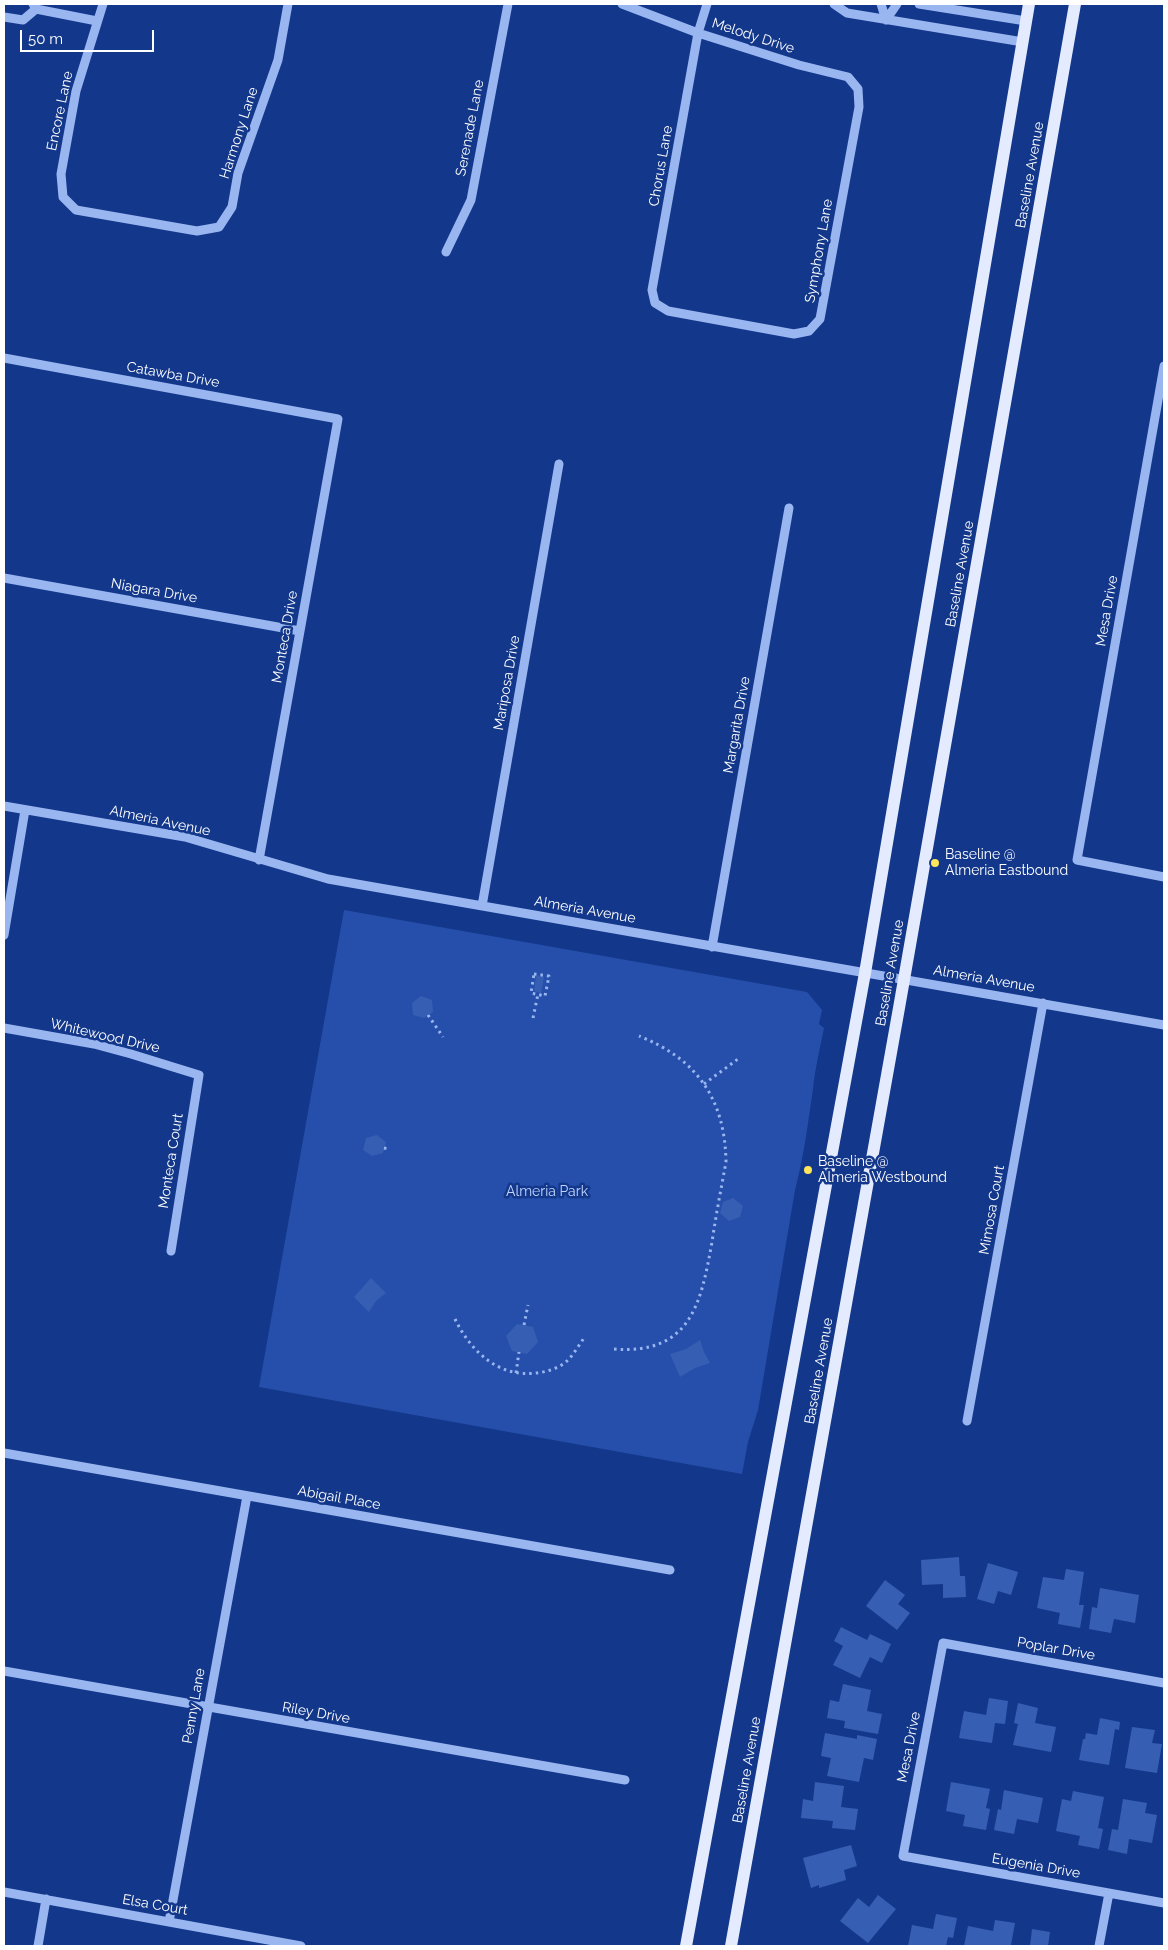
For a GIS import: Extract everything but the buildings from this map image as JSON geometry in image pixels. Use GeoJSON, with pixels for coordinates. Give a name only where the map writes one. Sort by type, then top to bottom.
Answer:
{"type":"FeatureCollection","features":[{"type":"Feature","properties":{"kind":"main road","name":"Baseline Avenue"},"geometry":{"type":"LineString","coordinates":[[686,1946],[865,973],[1030,4]]}},
{"type":"Feature","properties":{"kind":"main road","name":"Baseline Avenue"},"geometry":{"type":"LineString","coordinates":[[731,1946],[904,979],[1075,4]]}},
{"type":"Feature","properties":{"kind":"street","name":"Encore Lane"},"geometry":{"type":"LineString","coordinates":[[63,197],[61,174],[76,91],[103,4]]}},
{"type":"Feature","properties":{"kind":"street","name":"Harmony Lane"},"geometry":{"type":"LineString","coordinates":[[63,197],[76,210],[197,231],[219,227],[232,207],[238,173],[278,60],[288,4]]}},
{"type":"Feature","properties":{"kind":"street","name":"Serenade Lane"},"geometry":{"type":"LineString","coordinates":[[446,252],[470,200],[508,4]]}},
{"type":"Feature","properties":{"kind":"street","name":"Melody Drive"},"geometry":{"type":"LineString","coordinates":[[622,4],[698,33],[799,65],[848,77]]}},
{"type":"Feature","properties":{"kind":"street","name":"Chorus Lane"},"geometry":{"type":"LineString","coordinates":[[655,303],[652,290],[698,33],[707,4]]}},
{"type":"Feature","properties":{"kind":"street"},"geometry":{"type":"LineString","coordinates":[[834,4],[847,13],[1023,42]]}},
{"type":"Feature","properties":{"kind":"street"},"geometry":{"type":"LineString","coordinates":[[881,4],[886,20]]}},
{"type":"Feature","properties":{"kind":"street"},"geometry":{"type":"LineString","coordinates":[[886,20],[897,4]]}},
{"type":"Feature","properties":{"kind":"street"},"geometry":{"type":"LineString","coordinates":[[919,4],[1026,22]]}},
{"type":"Feature","properties":{"kind":"street"},"geometry":{"type":"LineString","coordinates":[[4,17],[23,20],[34,6],[97,21]]}},
{"type":"Feature","properties":{"kind":"street","name":"Symphony Lane"},"geometry":{"type":"LineString","coordinates":[[655,303],[668,311],[794,334],[809,331],[820,319],[859,107],[858,89],[848,77]]}},
{"type":"Feature","properties":{"kind":"street","name":"Catawba Drive"},"geometry":{"type":"LineString","coordinates":[[4,358],[338,419]]}},
{"type":"Feature","properties":{"kind":"street","name":"Mesa Drive"},"geometry":{"type":"LineString","coordinates":[[1164,366],[1077,860],[1164,877]]}},
{"type":"Feature","properties":{"kind":"street","name":"Monteca Drive"},"geometry":{"type":"LineString","coordinates":[[259,860],[338,419]]}},
{"type":"Feature","properties":{"kind":"street","name":"Mariposa Drive"},"geometry":{"type":"LineString","coordinates":[[482,906],[559,464]]}},
{"type":"Feature","properties":{"kind":"street","name":"Margarita Drive"},"geometry":{"type":"LineString","coordinates":[[712,947],[790,508]]}},
{"type":"Feature","properties":{"kind":"street","name":"Niagara Drive"},"geometry":{"type":"LineString","coordinates":[[4,578],[300,631]]}},
{"type":"Feature","properties":{"kind":"street","name":"Almeria Avenue"},"geometry":{"type":"LineString","coordinates":[[4,806],[184,837],[328,879],[1164,1025]]}},
{"type":"Feature","properties":{"kind":"street"},"geometry":{"type":"LineString","coordinates":[[4,935],[25,810]]}},
{"type":"Feature","properties":{"kind":"street","name":"Mimosa Court"},"geometry":{"type":"LineString","coordinates":[[967,1421],[1043,1003]]}},
{"type":"Feature","properties":{"kind":"street","name":"Whitewood Drive"},"geometry":{"type":"LineString","coordinates":[[4,1028],[94,1044],[199,1075]]}},
{"type":"Feature","properties":{"kind":"street","name":"Monteca Court"},"geometry":{"type":"LineString","coordinates":[[170,1251],[199,1075]]}},
{"type":"Feature","properties":{"kind":"street","name":"Abigail Place"},"geometry":{"type":"LineString","coordinates":[[4,1453],[670,1570]]}},
{"type":"Feature","properties":{"kind":"street","name":"Penny Lane"},"geometry":{"type":"LineString","coordinates":[[169,1922],[246,1496]]}},
{"type":"Feature","properties":{"kind":"street","name":"Mesa Drive"},"geometry":{"type":"LineString","coordinates":[[903,1856],[943,1643]]}},
{"type":"Feature","properties":{"kind":"street","name":"Poplar Drive"},"geometry":{"type":"LineString","coordinates":[[943,1643],[1164,1683]]}},
{"type":"Feature","properties":{"kind":"street","name":"Riley Drive"},"geometry":{"type":"LineString","coordinates":[[4,1672],[625,1780]]}},
{"type":"Feature","properties":{"kind":"street","name":"Eugenia Drive"},"geometry":{"type":"LineString","coordinates":[[903,1856],[1164,1903]]}},
{"type":"Feature","properties":{"kind":"street","name":"Elsa Court"},"geometry":{"type":"LineString","coordinates":[[4,1892],[301,1946]]}},
{"type":"Feature","properties":{"kind":"street"},"geometry":{"type":"LineString","coordinates":[[1099,1946],[1109,1893]]}},
{"type":"Feature","properties":{"kind":"street"},"geometry":{"type":"LineString","coordinates":[[38,1946],[46,1899]]}},
{"type":"Feature","properties":{"kind":"path"},"geometry":{"type":"LineString","coordinates":[[534,974],[549,976],[545,996],[538,994],[531,993],[534,974]]}},
{"type":"Feature","properties":{"kind":"path"},"geometry":{"type":"LineString","coordinates":[[533,1018],[538,994]]}},
{"type":"Feature","properties":{"kind":"path"},"geometry":{"type":"LineString","coordinates":[[428,1015],[443,1037]]}},
{"type":"Feature","properties":{"kind":"path"},"geometry":{"type":"LineString","coordinates":[[614,1349],[632,1350],[647,1348],[660,1343],[684,1325],[694,1313],[705,1278],[720,1208],[726,1162],[726,1142],[722,1121],[704,1084],[685,1061],[656,1043],[638,1036]]}},
{"type":"Feature","properties":{"kind":"path"},"geometry":{"type":"LineString","coordinates":[[704,1084],[738,1060]]}},
{"type":"Feature","properties":{"kind":"path"},"geometry":{"type":"LineString","coordinates":[[524,1325],[528,1305]]}},
{"type":"Feature","properties":{"kind":"path"},"geometry":{"type":"LineString","coordinates":[[455,1319],[466,1339],[484,1358],[496,1367],[516,1373],[539,1373],[559,1366],[567,1360],[584,1338]]}},
{"type":"Feature","properties":{"kind":"path"},"geometry":{"type":"LineString","coordinates":[[516,1373],[519,1352]]}},
{"type":"Feature","properties":{"kind":"green space","name":"Almeria Park"},"geometry":{"type":"Polygon","coordinates":[[[344,910],[807,992],[822,1010],[819,1024],[824,1028],[815,1074],[806,1140],[795,1190],[758,1410],[748,1442],[742,1474],[259,1387],[344,910]]]}},
{"type":"Feature","properties":{"kind":"place","name":"Baseline @ Almeria Eastbound"},"geometry":{"type":"Point","coordinates":[935,863]}},
{"type":"Feature","properties":{"kind":"place","name":"Baseline @ Almeria Westbound"},"geometry":{"type":"Point","coordinates":[808,1170]}}]}
